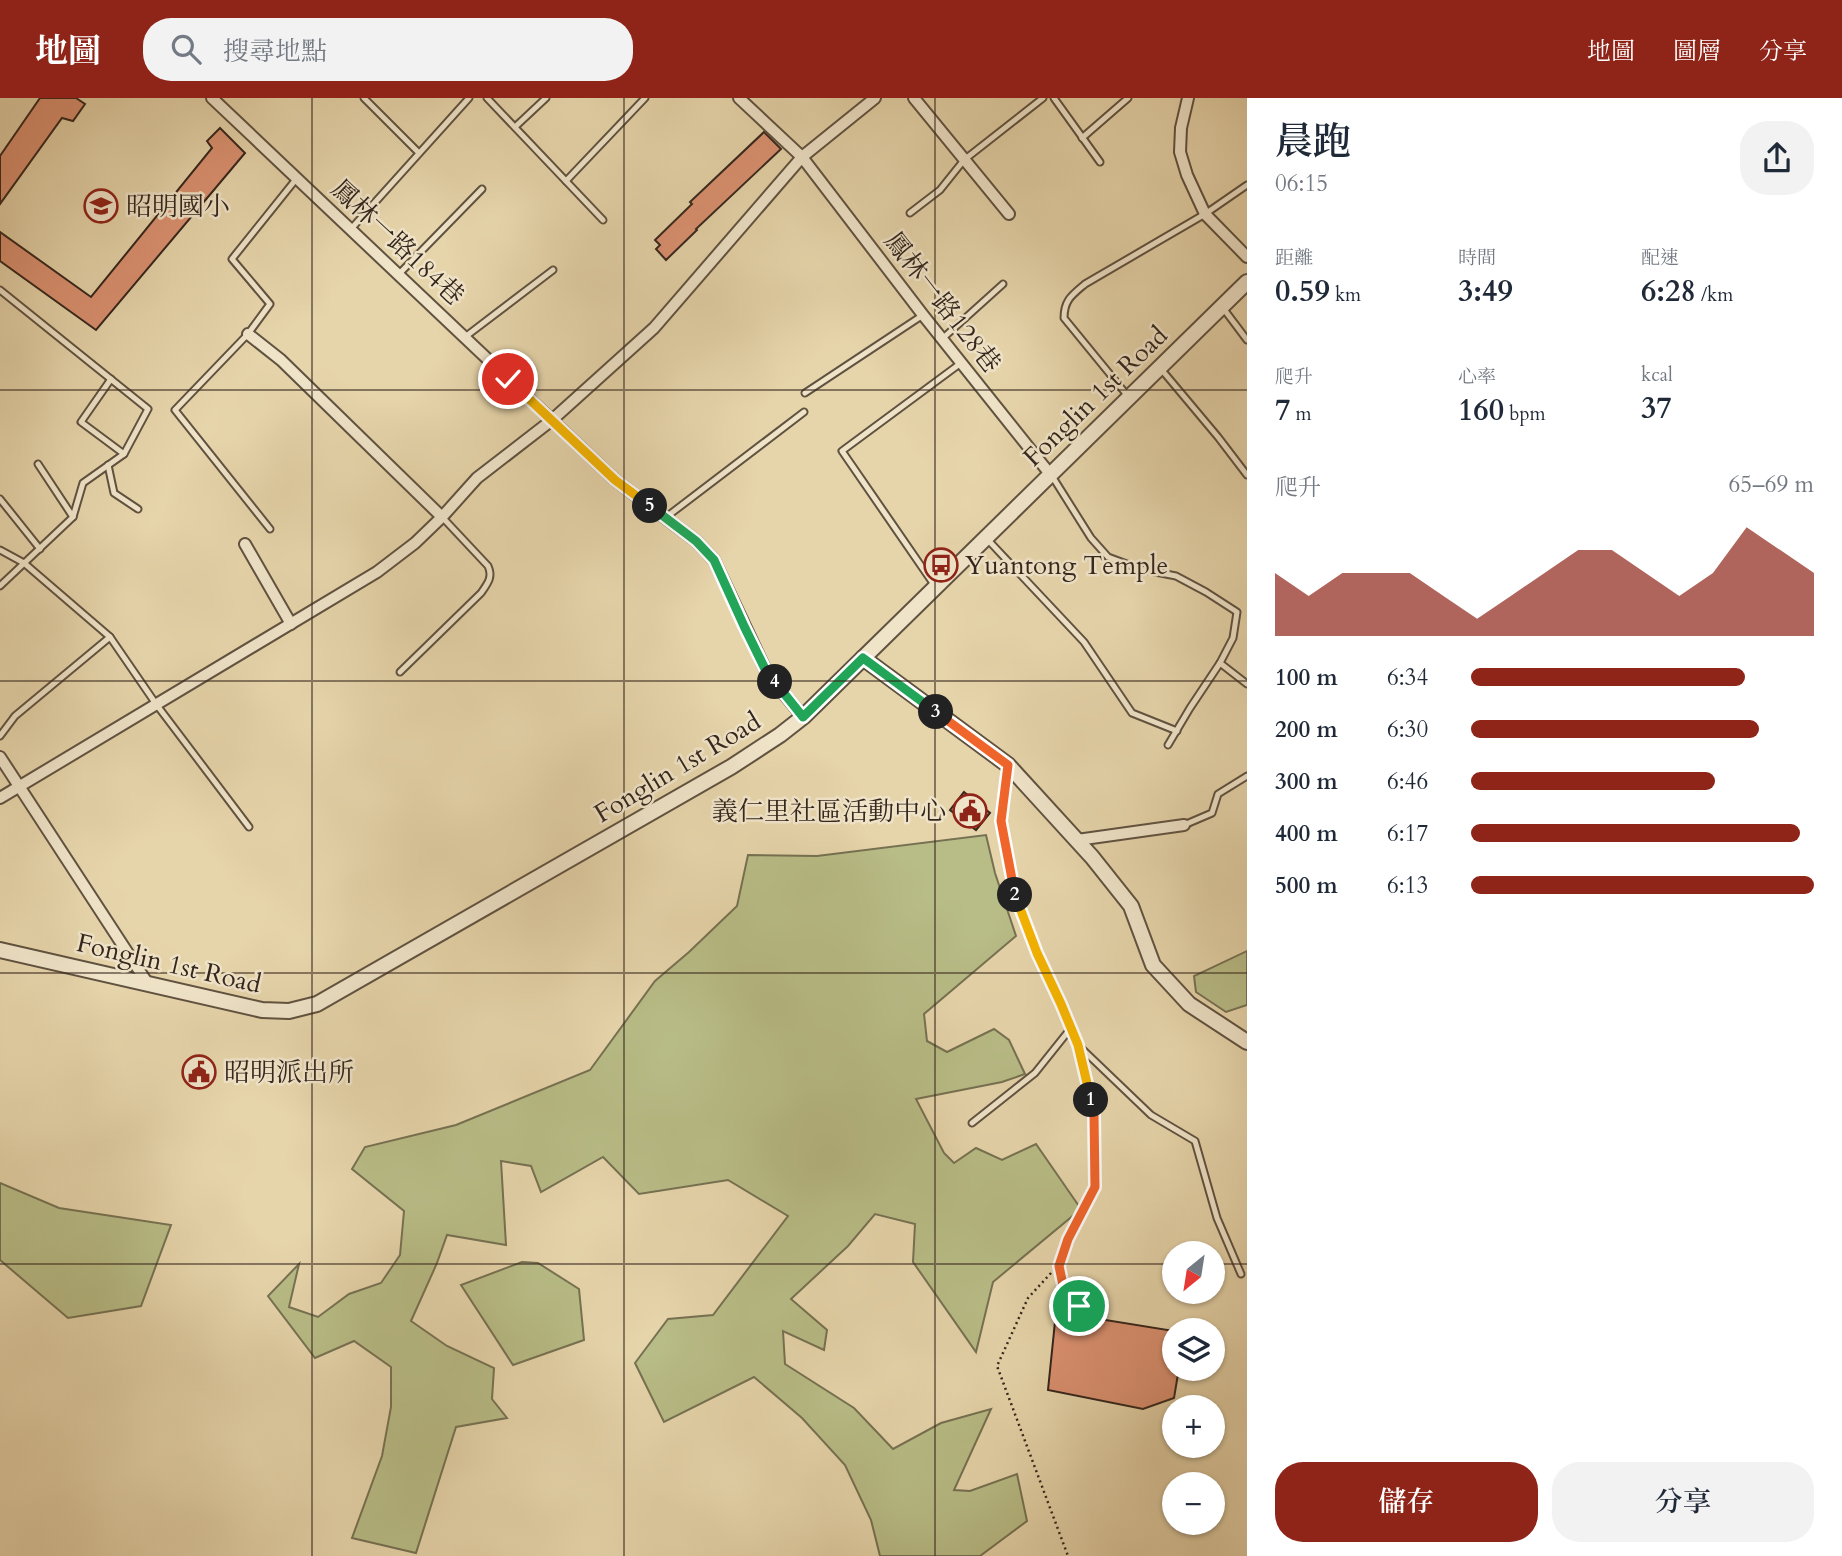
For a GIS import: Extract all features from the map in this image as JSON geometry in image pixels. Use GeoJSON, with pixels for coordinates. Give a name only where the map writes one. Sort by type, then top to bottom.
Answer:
{"type":"FeatureCollection","features":[{"type":"Feature","properties":{"kind":"street","name":"鳳林一路184巷"},"geometry":{"type":"LineString","coordinates":[[212,98],[615,480],[696,541],[714,560],[767,673],[803,717]]}},
{"type":"Feature","properties":{"kind":"street","name":"鳳林一路128巷"},"geometry":{"type":"LineString","coordinates":[[739,98],[802,157],[1050,474]]}},
{"type":"Feature","properties":{"kind":"street"},"geometry":{"type":"LineString","coordinates":[[0,798],[377,572],[415,543],[477,478],[552,420],[654,328],[802,157],[875,98]]}},
{"type":"Feature","properties":{"kind":"street"},"geometry":{"type":"LineString","coordinates":[[914,98],[1009,215]]}},
{"type":"Feature","properties":{"kind":"street"},"geometry":{"type":"LineString","coordinates":[[1188,98],[1181,128],[1180,152],[1188,175],[1205,214],[1247,257]]}},
{"type":"Feature","properties":{"kind":"street","name":"Fonglin 1st Road"},"geometry":{"type":"LineString","coordinates":[[0,950],[262,1010],[289,1011],[317,1004],[731,767],[780,735],[803,717],[1247,282]]}},
{"type":"Feature","properties":{"kind":"street"},"geometry":{"type":"LineString","coordinates":[[248,334],[281,360],[442,517]]}},
{"type":"Feature","properties":{"kind":"street"},"geometry":{"type":"LineString","coordinates":[[245,544],[291,624]]}},
{"type":"Feature","properties":{"kind":"street"},"geometry":{"type":"LineString","coordinates":[[863,658],[1008,765],[1093,857],[1131,906],[1153,965],[1189,1004],[1247,1042]]}},
{"type":"Feature","properties":{"kind":"street"},"geometry":{"type":"LineString","coordinates":[[0,757],[148,984]]}},
{"type":"Feature","properties":{"kind":"street"},"geometry":{"type":"LineString","coordinates":[[1077,840],[1184,825]]}},
{"type":"Feature","properties":{"kind":"lane"},"geometry":{"type":"LineString","coordinates":[[364,98],[419,153]]}},
{"type":"Feature","properties":{"kind":"lane"},"geometry":{"type":"LineString","coordinates":[[351,229],[469,98]]}},
{"type":"Feature","properties":{"kind":"lane"},"geometry":{"type":"LineString","coordinates":[[487,98],[603,220]]}},
{"type":"Feature","properties":{"kind":"lane"},"geometry":{"type":"LineString","coordinates":[[515,127],[546,98]]}},
{"type":"Feature","properties":{"kind":"lane"},"geometry":{"type":"LineString","coordinates":[[566,181],[645,98]]}},
{"type":"Feature","properties":{"kind":"lane"},"geometry":{"type":"LineString","coordinates":[[910,213],[940,190],[964,160],[1043,98]]}},
{"type":"Feature","properties":{"kind":"lane"},"geometry":{"type":"LineString","coordinates":[[1054,98],[1100,162]]}},
{"type":"Feature","properties":{"kind":"lane"},"geometry":{"type":"LineString","coordinates":[[1082,138],[1128,98]]}},
{"type":"Feature","properties":{"kind":"lane"},"geometry":{"type":"LineString","coordinates":[[270,529],[175,410],[248,334],[271,304],[232,259],[297,178]]}},
{"type":"Feature","properties":{"kind":"lane"},"geometry":{"type":"LineString","coordinates":[[1129,398],[1064,318],[1064,307],[1070,297],[1085,284],[1205,214],[1247,185]]}},
{"type":"Feature","properties":{"kind":"lane"},"geometry":{"type":"LineString","coordinates":[[399,274],[482,189]]}},
{"type":"Feature","properties":{"kind":"lane"},"geometry":{"type":"LineString","coordinates":[[465,337],[553,270]]}},
{"type":"Feature","properties":{"kind":"lane"},"geometry":{"type":"LineString","coordinates":[[942,339],[1003,284]]}},
{"type":"Feature","properties":{"kind":"lane"},"geometry":{"type":"LineString","coordinates":[[0,290],[148,409],[124,454],[83,483],[73,517],[0,586]]}},
{"type":"Feature","properties":{"kind":"lane"},"geometry":{"type":"LineString","coordinates":[[1222,306],[1247,340]]}},
{"type":"Feature","properties":{"kind":"lane"},"geometry":{"type":"LineString","coordinates":[[805,393],[923,315]]}},
{"type":"Feature","properties":{"kind":"lane"},"geometry":{"type":"LineString","coordinates":[[935,586],[842,452],[961,363]]}},
{"type":"Feature","properties":{"kind":"lane"},"geometry":{"type":"LineString","coordinates":[[1160,367],[1247,475]]}},
{"type":"Feature","properties":{"kind":"lane"},"geometry":{"type":"LineString","coordinates":[[111,379],[81,422],[124,454]]}},
{"type":"Feature","properties":{"kind":"lane"},"geometry":{"type":"LineString","coordinates":[[665,518],[804,412]]}},
{"type":"Feature","properties":{"kind":"lane"},"geometry":{"type":"LineString","coordinates":[[38,464],[73,517]]}},
{"type":"Feature","properties":{"kind":"lane"},"geometry":{"type":"LineString","coordinates":[[108,466],[114,494],[138,509]]}},
{"type":"Feature","properties":{"kind":"lane"},"geometry":{"type":"LineString","coordinates":[[1050,474],[1091,538],[1108,557],[1140,569],[1176,576],[1237,612],[1233,638],[1168,745]]}},
{"type":"Feature","properties":{"kind":"lane"},"geometry":{"type":"LineString","coordinates":[[0,499],[40,549]]}},
{"type":"Feature","properties":{"kind":"lane"},"geometry":{"type":"LineString","coordinates":[[400,672],[481,593],[491,578],[488,566],[442,517]]}},
{"type":"Feature","properties":{"kind":"lane"},"geometry":{"type":"LineString","coordinates":[[986,537],[1083,642],[1132,713],[1177,730]]}},
{"type":"Feature","properties":{"kind":"lane"},"geometry":{"type":"LineString","coordinates":[[0,550],[24,563],[110,637],[156,704],[249,827]]}},
{"type":"Feature","properties":{"kind":"lane"},"geometry":{"type":"LineString","coordinates":[[0,736],[15,716],[110,637]]}},
{"type":"Feature","properties":{"kind":"lane"},"geometry":{"type":"LineString","coordinates":[[1220,663],[1247,684]]}},
{"type":"Feature","properties":{"kind":"lane"},"geometry":{"type":"LineString","coordinates":[[1008,765],[1001,821],[1015,896],[1078,1045],[1094,1114],[1095,1187],[1068,1239],[1059,1266],[1063,1285],[1079,1306]]}},
{"type":"Feature","properties":{"kind":"lane"},"geometry":{"type":"LineString","coordinates":[[1184,825],[1212,813],[1218,794],[1247,776]]}},
{"type":"Feature","properties":{"kind":"lane"},"geometry":{"type":"LineString","coordinates":[[972,1123],[1035,1073],[1071,1028]]}},
{"type":"Feature","properties":{"kind":"lane"},"geometry":{"type":"LineString","coordinates":[[1078,1045],[1152,1115],[1195,1141],[1217,1218],[1241,1274]]}},
{"type":"Feature","properties":{"kind":"path"},"geometry":{"type":"LineString","coordinates":[[1059,1266],[1028,1298],[997,1366],[1068,1556]]}},
{"type":"Feature","properties":{"kind":"green space"},"geometry":{"type":"Polygon","coordinates":[[[986,835],[995,873],[1016,936],[924,1014],[927,1041],[947,1052],[994,1029],[1009,1040],[1025,1074],[1002,1082],[916,1099],[944,1153],[954,1163],[976,1148],[1002,1160],[1036,1144],[1081,1209],[993,1282],[976,1352],[913,1262],[915,1224],[875,1214],[848,1246],[791,1299],[827,1330],[824,1350],[783,1331],[785,1364],[854,1408],[893,1449],[941,1423],[991,1409],[954,1490],[970,1491],[1017,1474],[1027,1521],[980,1556],[880,1556],[871,1520],[845,1465],[802,1418],[754,1377],[664,1422],[635,1363],[668,1319],[713,1315],[788,1216],[728,1180],[639,1194],[603,1157],[541,1192],[531,1166],[501,1161],[506,1245],[447,1235],[411,1321],[447,1346],[494,1368],[492,1399],[507,1418],[456,1427],[416,1553],[352,1538],[382,1456],[391,1407],[391,1367],[354,1341],[315,1358],[268,1296],[299,1264],[289,1307],[318,1317],[349,1294],[381,1283],[400,1255],[404,1211],[352,1169],[365,1147],[456,1125],[590,1070],[655,981],[737,906],[748,855],[817,856],[986,835]]]}},
{"type":"Feature","properties":{"kind":"green space"},"geometry":{"type":"Polygon","coordinates":[[[1247,951],[1247,1005],[1226,1012],[1196,992],[1194,976],[1247,951]]]}},
{"type":"Feature","properties":{"kind":"green space"},"geometry":{"type":"Polygon","coordinates":[[[0,1183],[59,1208],[171,1225],[141,1306],[68,1318],[0,1260],[0,1183]]]}},
{"type":"Feature","properties":{"kind":"green space"},"geometry":{"type":"Polygon","coordinates":[[[522,1262],[538,1263],[579,1289],[584,1340],[513,1365],[461,1285],[522,1262]]]}},
{"type":"Feature","properties":{"kind":"building"},"geometry":{"type":"Polygon","coordinates":[[[40,98],[76,98],[85,104],[73,121],[62,118],[0,204],[0,156],[40,98]]]}},
{"type":"Feature","properties":{"kind":"building"},"geometry":{"type":"Polygon","coordinates":[[[220,128],[245,153],[96,330],[0,261],[0,232],[91,297],[212,148],[207,141],[220,128]]]}},
{"type":"Feature","properties":{"kind":"building"},"geometry":{"type":"Polygon","coordinates":[[[764,132],[781,149],[666,260],[656,249],[660,245],[655,240],[692,204],[690,202],[764,132]]]}},
{"type":"Feature","properties":{"kind":"building","name":"義仁里社區活動中心"},"geometry":{"type":"Polygon","coordinates":[[[964,792],[990,813],[976,830],[950,810],[964,792]]]}},
{"type":"Feature","properties":{"kind":"building"},"geometry":{"type":"Polygon","coordinates":[[[1056,1312],[1162,1329],[1162,1381],[1177,1381],[1174,1395],[1162,1395],[1162,1402],[1143,1409],[1048,1390],[1056,1312]]]}},
{"type":"Feature","properties":{"kind":"place","name":"昭明國小"},"geometry":{"type":"Point","coordinates":[101,206]}},
{"type":"Feature","properties":{"kind":"place","name":"Yuantong Temple"},"geometry":{"type":"Point","coordinates":[941,565]}},
{"type":"Feature","properties":{"kind":"place","name":"義仁里社區活動中心"},"geometry":{"type":"Point","coordinates":[970,811]}},
{"type":"Feature","properties":{"kind":"place","name":"昭明派出所"},"geometry":{"type":"Point","coordinates":[199,1072]}},
{"type":"Feature","properties":{"kind":"route"},"geometry":{"type":"LineString","coordinates":[[508,379],[615,480],[696,541],[714,560],[767,673],[803,717],[863,658],[1008,765],[1001,821],[1015,896],[1078,1045],[1094,1114],[1095,1187],[1068,1239],[1059,1266],[1063,1285],[1079,1306]]}}]}
